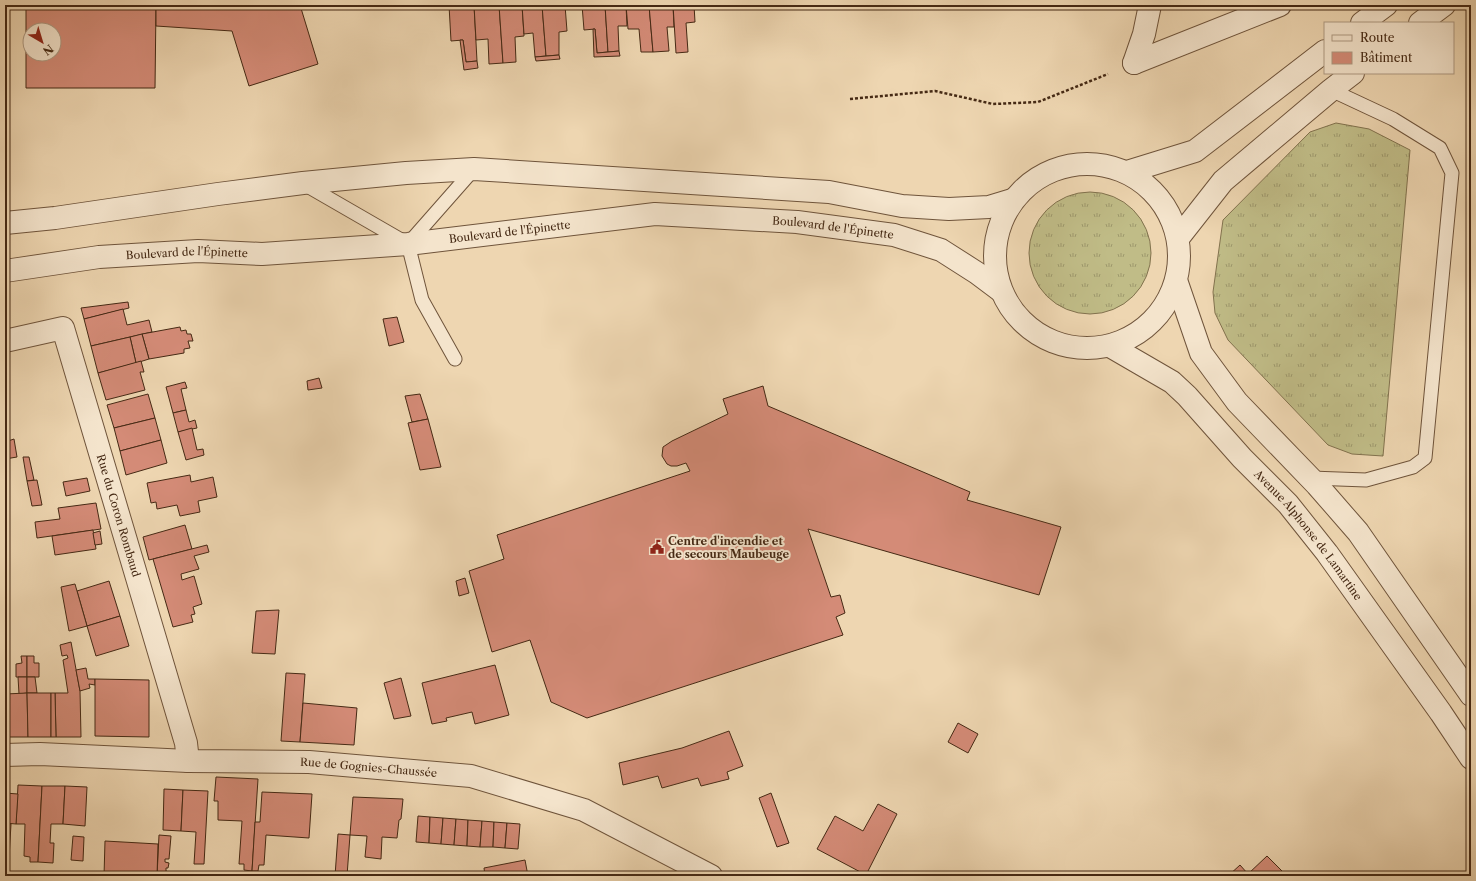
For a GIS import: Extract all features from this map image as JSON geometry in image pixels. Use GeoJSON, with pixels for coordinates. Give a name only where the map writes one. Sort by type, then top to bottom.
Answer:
{"type":"FeatureCollection","features":[{"type":"Feature","properties":{"kind":"street"},"geometry":{"type":"LineString","coordinates":[[1134,63],[1144,34],[1150,5]]}},
{"type":"Feature","properties":{"kind":"street"},"geometry":{"type":"LineString","coordinates":[[1134,63],[1244,11],[1280,5]]}},
{"type":"Feature","properties":{"kind":"street"},"geometry":{"type":"LineString","coordinates":[[1363,22],[1386,5]]}},
{"type":"Feature","properties":{"kind":"street"},"geometry":{"type":"LineString","coordinates":[[1421,22],[1444,5]]}},
{"type":"Feature","properties":{"kind":"street"},"geometry":{"type":"LineString","coordinates":[[1127,172],[1195,151],[1324,52]]}},
{"type":"Feature","properties":{"kind":"street"},"geometry":{"type":"LineString","coordinates":[[1179,237],[1223,181],[1352,74]]}},
{"type":"Feature","properties":{"kind":"street"},"geometry":{"type":"LineString","coordinates":[[1096,163],[1127,172],[1151,188],[1169,210],[1179,237],[1180,260],[1177,283],[1162,311],[1139,333],[1110,346],[1083,349],[1057,344],[1033,332],[1014,314],[1000,291],[994,260],[998,229],[1012,200],[1035,178],[1065,166],[1096,163]]}},
{"type":"Feature","properties":{"kind":"street"},"geometry":{"type":"LineString","coordinates":[[5,223],[55,218],[303,183],[406,173],[474,169],[829,192],[902,206],[949,209],[989,207],[1012,200]]}},
{"type":"Feature","properties":{"kind":"street","name":"Boulevard de l'Épinette"},"geometry":{"type":"LineString","coordinates":[[5,271],[99,257],[198,250],[262,254],[408,244],[654,214],[797,222],[894,235],[941,250],[977,272],[1000,291]]}},
{"type":"Feature","properties":{"kind":"street"},"geometry":{"type":"LineString","coordinates":[[1177,283],[1201,353],[1237,402],[1311,478],[1358,532],[1471,695]]}},
{"type":"Feature","properties":{"kind":"street","name":"Rue du Coron Rombaud"},"geometry":{"type":"LineString","coordinates":[[5,340],[63,328],[186,743],[188,761]]}},
{"type":"Feature","properties":{"kind":"street","name":"Avenue Alphonse de Lamartine"},"geometry":{"type":"LineString","coordinates":[[1110,346],[1172,382],[1187,396],[1242,458],[1288,504],[1331,560],[1441,713],[1471,758]]}},
{"type":"Feature","properties":{"kind":"street","name":"Rue de Gognies-Chaussée"},"geometry":{"type":"LineString","coordinates":[[5,755],[40,754],[188,761],[309,762],[471,776],[584,810],[711,876]]}},
{"type":"Feature","properties":{"kind":"lane"},"geometry":{"type":"LineString","coordinates":[[1311,478],[1366,480],[1413,467],[1425,458],[1452,173],[1440,148],[1393,119],[1331,90]]}},
{"type":"Feature","properties":{"kind":"lane"},"geometry":{"type":"LineString","coordinates":[[408,244],[474,169]]}},
{"type":"Feature","properties":{"kind":"lane"},"geometry":{"type":"LineString","coordinates":[[303,183],[408,244],[422,300],[455,359]]}},
{"type":"Feature","properties":{"kind":"path"},"geometry":{"type":"LineString","coordinates":[[850,99],[935,91],[994,104],[1038,102],[1134,63]]}},
{"type":"Feature","properties":{"kind":"green space"},"geometry":{"type":"Polygon","coordinates":[[[1336,123],[1369,129],[1410,150],[1383,456],[1352,454],[1328,445],[1228,340],[1215,313],[1213,292],[1223,220],[1310,132],[1336,123]]]}},
{"type":"Feature","properties":{"kind":"green space"},"geometry":{"type":"Polygon","coordinates":[[[1090,192],[1102,193],[1113,197],[1124,202],[1133,210],[1141,219],[1146,230],[1150,241],[1150,265],[1146,276],[1141,287],[1133,296],[1124,304],[1113,309],[1102,313],[1090,314],[1078,313],[1067,309],[1056,304],[1047,296],[1039,287],[1034,276],[1030,265],[1029,253],[1030,241],[1034,230],[1039,219],[1047,210],[1056,202],[1067,197],[1078,193],[1090,192]]]}},
{"type":"Feature","properties":{"kind":"building"},"geometry":{"type":"Polygon","coordinates":[[[26,5],[156,5],[155,88],[26,88],[26,62],[62,62],[62,22],[26,22],[26,5]]]}},
{"type":"Feature","properties":{"kind":"building"},"geometry":{"type":"Polygon","coordinates":[[[156,5],[300,5],[318,64],[249,86],[232,31],[156,26],[156,5]]]}},
{"type":"Feature","properties":{"kind":"building"},"geometry":{"type":"Polygon","coordinates":[[[449,5],[474,5],[477,61],[466,62],[463,40],[451,41],[449,5]]]}},
{"type":"Feature","properties":{"kind":"building"},"geometry":{"type":"Polygon","coordinates":[[[474,5],[499,5],[503,63],[489,64],[488,39],[476,40],[474,5]]]}},
{"type":"Feature","properties":{"kind":"building"},"geometry":{"type":"Polygon","coordinates":[[[499,5],[522,5],[524,36],[515,37],[516,62],[503,63],[499,5]]]}},
{"type":"Feature","properties":{"kind":"building"},"geometry":{"type":"Polygon","coordinates":[[[522,5],[542,5],[546,56],[535,57],[533,33],[524,34],[522,5]]]}},
{"type":"Feature","properties":{"kind":"building"},"geometry":{"type":"Polygon","coordinates":[[[542,5],[565,5],[567,31],[559,32],[559,55],[546,56],[542,5]]]}},
{"type":"Feature","properties":{"kind":"building"},"geometry":{"type":"Polygon","coordinates":[[[582,5],[605,5],[608,52],[597,53],[595,29],[584,30],[582,5]]]}},
{"type":"Feature","properties":{"kind":"building"},"geometry":{"type":"Polygon","coordinates":[[[605,5],[626,5],[627,26],[618,26],[619,51],[608,52],[605,5]]]}},
{"type":"Feature","properties":{"kind":"building"},"geometry":{"type":"Polygon","coordinates":[[[626,5],[649,5],[653,52],[641,52],[639,29],[628,29],[626,5]]]}},
{"type":"Feature","properties":{"kind":"building"},"geometry":{"type":"Polygon","coordinates":[[[649,5],[673,5],[674,27],[667,27],[669,51],[653,52],[649,5]]]}},
{"type":"Feature","properties":{"kind":"building"},"geometry":{"type":"Polygon","coordinates":[[[673,5],[694,5],[695,22],[686,23],[688,52],[676,53],[673,5]]]}},
{"type":"Feature","properties":{"kind":"building"},"geometry":{"type":"Polygon","coordinates":[[[593,29],[595,29],[597,53],[619,51],[620,56],[594,57],[593,29]]]}},
{"type":"Feature","properties":{"kind":"building"},"geometry":{"type":"Polygon","coordinates":[[[460,40],[463,40],[466,62],[477,61],[478,68],[464,70],[460,40]]]}},
{"type":"Feature","properties":{"kind":"building"},"geometry":{"type":"Polygon","coordinates":[[[559,55],[560,59],[536,61],[535,57],[559,55]]]}},
{"type":"Feature","properties":{"kind":"building"},"geometry":{"type":"Polygon","coordinates":[[[128,302],[129,308],[84,319],[81,308],[128,302]]]}},
{"type":"Feature","properties":{"kind":"building"},"geometry":{"type":"Polygon","coordinates":[[[123,309],[127,325],[149,320],[152,332],[91,346],[84,319],[123,309]]]}},
{"type":"Feature","properties":{"kind":"building"},"geometry":{"type":"Polygon","coordinates":[[[397,317],[404,342],[389,346],[383,319],[397,317]]]}},
{"type":"Feature","properties":{"kind":"building"},"geometry":{"type":"Polygon","coordinates":[[[180,327],[181,331],[186,330],[187,334],[191,334],[193,341],[188,341],[190,348],[184,349],[184,353],[149,359],[142,334],[180,327]]]}},
{"type":"Feature","properties":{"kind":"building"},"geometry":{"type":"Polygon","coordinates":[[[142,334],[149,359],[136,363],[130,337],[142,334]]]}},
{"type":"Feature","properties":{"kind":"building"},"geometry":{"type":"Polygon","coordinates":[[[130,337],[136,363],[98,373],[91,346],[130,337]]]}},
{"type":"Feature","properties":{"kind":"building"},"geometry":{"type":"Polygon","coordinates":[[[141,361],[144,372],[140,372],[145,390],[106,400],[98,373],[141,361]]]}},
{"type":"Feature","properties":{"kind":"building"},"geometry":{"type":"Polygon","coordinates":[[[319,378],[322,388],[308,390],[307,381],[319,378]]]}},
{"type":"Feature","properties":{"kind":"building"},"geometry":{"type":"Polygon","coordinates":[[[185,382],[187,388],[181,389],[186,410],[173,413],[166,387],[185,382]]]}},
{"type":"Feature","properties":{"kind":"building","name":"Centre d'incendie et de secours Maubeuge"},"geometry":{"type":"Polygon","coordinates":[[[763,386],[768,406],[970,492],[967,500],[1061,527],[1039,595],[808,529],[831,597],[840,595],[845,613],[836,617],[843,635],[587,718],[551,702],[530,640],[492,652],[469,571],[504,559],[497,535],[690,471],[686,463],[677,466],[667,464],[662,456],[663,447],[672,441],[728,414],[723,399],[763,386]]]}},
{"type":"Feature","properties":{"kind":"building"},"geometry":{"type":"Polygon","coordinates":[[[5,387],[9,411],[5,411],[5,387]]]}},
{"type":"Feature","properties":{"kind":"building"},"geometry":{"type":"Polygon","coordinates":[[[148,394],[155,418],[114,428],[107,405],[148,394]]]}},
{"type":"Feature","properties":{"kind":"building"},"geometry":{"type":"Polygon","coordinates":[[[420,394],[428,419],[412,422],[405,396],[420,394]]]}},
{"type":"Feature","properties":{"kind":"building"},"geometry":{"type":"Polygon","coordinates":[[[186,410],[189,422],[195,420],[197,428],[178,432],[173,413],[186,410]]]}},
{"type":"Feature","properties":{"kind":"building"},"geometry":{"type":"Polygon","coordinates":[[[155,418],[161,440],[120,451],[114,428],[155,418]]]}},
{"type":"Feature","properties":{"kind":"building"},"geometry":{"type":"Polygon","coordinates":[[[428,419],[441,467],[420,470],[408,423],[428,419]]]}},
{"type":"Feature","properties":{"kind":"building"},"geometry":{"type":"Polygon","coordinates":[[[5,424],[8,441],[14,439],[17,457],[5,459],[5,424]]]}},
{"type":"Feature","properties":{"kind":"building"},"geometry":{"type":"Polygon","coordinates":[[[192,428],[197,450],[203,449],[204,455],[186,460],[178,432],[192,428]]]}},
{"type":"Feature","properties":{"kind":"building"},"geometry":{"type":"Polygon","coordinates":[[[161,440],[167,463],[126,475],[120,451],[161,440]]]}},
{"type":"Feature","properties":{"kind":"building"},"geometry":{"type":"Polygon","coordinates":[[[23,457],[29,457],[34,480],[27,481],[23,457]]]}},
{"type":"Feature","properties":{"kind":"building"},"geometry":{"type":"Polygon","coordinates":[[[190,475],[191,482],[213,477],[217,497],[198,501],[200,512],[180,516],[177,505],[157,509],[156,502],[151,503],[147,483],[190,475]]]}},
{"type":"Feature","properties":{"kind":"building"},"geometry":{"type":"Polygon","coordinates":[[[87,478],[90,491],[66,496],[63,482],[87,478]]]}},
{"type":"Feature","properties":{"kind":"building"},"geometry":{"type":"Polygon","coordinates":[[[37,480],[42,505],[32,506],[27,481],[37,480]]]}},
{"type":"Feature","properties":{"kind":"building"},"geometry":{"type":"Polygon","coordinates":[[[96,503],[101,529],[37,538],[35,522],[60,519],[58,508],[96,503]]]}},
{"type":"Feature","properties":{"kind":"building"},"geometry":{"type":"Polygon","coordinates":[[[185,525],[192,549],[149,560],[143,537],[185,525]]]}},
{"type":"Feature","properties":{"kind":"building"},"geometry":{"type":"Polygon","coordinates":[[[93,530],[96,549],[55,555],[52,536],[93,530]]]}},
{"type":"Feature","properties":{"kind":"building"},"geometry":{"type":"Polygon","coordinates":[[[100,531],[102,544],[95,545],[93,533],[100,531]]]}},
{"type":"Feature","properties":{"kind":"building"},"geometry":{"type":"Polygon","coordinates":[[[207,545],[209,552],[194,556],[199,569],[181,574],[182,580],[194,576],[202,604],[193,607],[195,614],[191,615],[193,622],[173,627],[153,559],[207,545]]]}},
{"type":"Feature","properties":{"kind":"building"},"geometry":{"type":"Polygon","coordinates":[[[465,578],[469,593],[459,596],[456,581],[465,578]]]}},
{"type":"Feature","properties":{"kind":"building"},"geometry":{"type":"Polygon","coordinates":[[[109,581],[120,616],[87,626],[77,591],[109,581]]]}},
{"type":"Feature","properties":{"kind":"building"},"geometry":{"type":"Polygon","coordinates":[[[75,584],[87,626],[69,631],[61,587],[75,584]]]}},
{"type":"Feature","properties":{"kind":"building"},"geometry":{"type":"Polygon","coordinates":[[[279,610],[275,654],[252,653],[256,611],[279,610]]]}},
{"type":"Feature","properties":{"kind":"building"},"geometry":{"type":"Polygon","coordinates":[[[120,616],[129,646],[96,656],[87,626],[120,616]]]}},
{"type":"Feature","properties":{"kind":"building"},"geometry":{"type":"Polygon","coordinates":[[[71,642],[80,691],[81,737],[56,737],[55,693],[68,693],[63,660],[68,658],[67,655],[62,656],[60,645],[71,642]]]}},
{"type":"Feature","properties":{"kind":"building"},"geometry":{"type":"Polygon","coordinates":[[[21,656],[27,656],[27,677],[16,677],[16,664],[22,663],[21,656]]]}},
{"type":"Feature","properties":{"kind":"building"},"geometry":{"type":"Polygon","coordinates":[[[27,656],[34,656],[34,663],[39,663],[39,677],[27,677],[27,656]]]}},
{"type":"Feature","properties":{"kind":"building"},"geometry":{"type":"Polygon","coordinates":[[[495,665],[509,715],[475,724],[472,712],[446,718],[447,721],[432,724],[422,683],[495,665]]]}},
{"type":"Feature","properties":{"kind":"building"},"geometry":{"type":"Polygon","coordinates":[[[86,668],[88,679],[95,679],[95,685],[89,684],[90,688],[80,691],[76,670],[86,668]]]}},
{"type":"Feature","properties":{"kind":"building"},"geometry":{"type":"Polygon","coordinates":[[[286,673],[305,674],[300,742],[281,741],[286,673]]]}},
{"type":"Feature","properties":{"kind":"building"},"geometry":{"type":"Polygon","coordinates":[[[18,677],[27,677],[27,693],[19,694],[18,677]]]}},
{"type":"Feature","properties":{"kind":"building"},"geometry":{"type":"Polygon","coordinates":[[[27,677],[35,677],[37,693],[27,693],[27,677]]]}},
{"type":"Feature","properties":{"kind":"building"},"geometry":{"type":"Polygon","coordinates":[[[401,678],[411,716],[394,719],[384,683],[401,678]]]}},
{"type":"Feature","properties":{"kind":"building"},"geometry":{"type":"Polygon","coordinates":[[[95,679],[149,680],[149,737],[95,736],[95,679]]]}},
{"type":"Feature","properties":{"kind":"building"},"geometry":{"type":"Polygon","coordinates":[[[27,693],[28,737],[5,737],[5,694],[27,693]]]}},
{"type":"Feature","properties":{"kind":"building"},"geometry":{"type":"Polygon","coordinates":[[[27,693],[51,693],[51,737],[28,737],[27,693]]]}},
{"type":"Feature","properties":{"kind":"building"},"geometry":{"type":"Polygon","coordinates":[[[51,693],[55,693],[56,737],[51,737],[51,693]]]}},
{"type":"Feature","properties":{"kind":"building"},"geometry":{"type":"Polygon","coordinates":[[[303,703],[357,708],[354,745],[300,742],[303,703]]]}},
{"type":"Feature","properties":{"kind":"building"},"geometry":{"type":"Polygon","coordinates":[[[958,723],[978,734],[968,753],[948,742],[958,723]]]}},
{"type":"Feature","properties":{"kind":"building"},"geometry":{"type":"Polygon","coordinates":[[[729,731],[743,766],[727,772],[729,779],[701,786],[698,778],[662,788],[658,776],[623,785],[619,763],[682,748],[729,731]]]}},
{"type":"Feature","properties":{"kind":"building"},"geometry":{"type":"Polygon","coordinates":[[[216,777],[258,779],[252,871],[244,870],[244,864],[239,864],[242,821],[218,820],[218,801],[214,801],[216,777]]]}},
{"type":"Feature","properties":{"kind":"building"},"geometry":{"type":"Polygon","coordinates":[[[18,785],[42,786],[38,862],[30,862],[30,857],[24,856],[25,824],[16,824],[18,785]]]}},
{"type":"Feature","properties":{"kind":"building"},"geometry":{"type":"Polygon","coordinates":[[[42,786],[65,786],[63,824],[51,824],[50,843],[54,843],[53,863],[38,862],[42,786]]]}},
{"type":"Feature","properties":{"kind":"building"},"geometry":{"type":"Polygon","coordinates":[[[65,786],[87,787],[85,826],[63,824],[65,786]]]}},
{"type":"Feature","properties":{"kind":"building"},"geometry":{"type":"Polygon","coordinates":[[[164,789],[183,790],[181,831],[163,830],[164,789]]]}},
{"type":"Feature","properties":{"kind":"building"},"geometry":{"type":"Polygon","coordinates":[[[183,790],[208,791],[204,864],[194,864],[196,832],[181,831],[183,790]]]}},
{"type":"Feature","properties":{"kind":"building"},"geometry":{"type":"Polygon","coordinates":[[[262,792],[312,794],[309,838],[266,835],[264,865],[259,865],[258,871],[252,871],[255,822],[260,822],[262,792]]]}},
{"type":"Feature","properties":{"kind":"building"},"geometry":{"type":"Polygon","coordinates":[[[5,793],[18,794],[16,824],[5,823],[5,793]]]}},
{"type":"Feature","properties":{"kind":"building"},"geometry":{"type":"Polygon","coordinates":[[[771,793],[789,843],[777,847],[759,798],[771,793]]]}},
{"type":"Feature","properties":{"kind":"building"},"geometry":{"type":"Polygon","coordinates":[[[353,797],[403,799],[397,838],[382,837],[381,859],[365,857],[367,836],[350,835],[353,797]]]}},
{"type":"Feature","properties":{"kind":"building"},"geometry":{"type":"Polygon","coordinates":[[[878,804],[897,814],[866,875],[817,849],[835,816],[863,831],[878,804]]]}},
{"type":"Feature","properties":{"kind":"building"},"geometry":{"type":"Polygon","coordinates":[[[418,816],[430,817],[429,843],[416,842],[418,816]]]}},
{"type":"Feature","properties":{"kind":"building"},"geometry":{"type":"Polygon","coordinates":[[[430,817],[443,818],[441,844],[429,843],[430,817]]]}},
{"type":"Feature","properties":{"kind":"building"},"geometry":{"type":"Polygon","coordinates":[[[443,818],[456,819],[454,845],[441,844],[443,818]]]}},
{"type":"Feature","properties":{"kind":"building"},"geometry":{"type":"Polygon","coordinates":[[[456,819],[468,820],[467,846],[454,845],[456,819]]]}},
{"type":"Feature","properties":{"kind":"building"},"geometry":{"type":"Polygon","coordinates":[[[468,820],[482,821],[480,847],[467,846],[468,820]]]}},
{"type":"Feature","properties":{"kind":"building"},"geometry":{"type":"Polygon","coordinates":[[[482,821],[494,822],[493,847],[480,847],[482,821]]]}},
{"type":"Feature","properties":{"kind":"building"},"geometry":{"type":"Polygon","coordinates":[[[494,822],[507,823],[505,848],[493,847],[494,822]]]}},
{"type":"Feature","properties":{"kind":"building"},"geometry":{"type":"Polygon","coordinates":[[[5,823],[11,824],[9,858],[5,857],[5,823]]]}},
{"type":"Feature","properties":{"kind":"building"},"geometry":{"type":"Polygon","coordinates":[[[507,823],[520,824],[518,849],[505,848],[507,823]]]}},
{"type":"Feature","properties":{"kind":"building"},"geometry":{"type":"Polygon","coordinates":[[[338,834],[350,835],[347,876],[335,876],[338,834]]]}},
{"type":"Feature","properties":{"kind":"building"},"geometry":{"type":"Polygon","coordinates":[[[159,835],[171,836],[169,859],[165,859],[165,862],[169,863],[168,868],[166,868],[166,871],[169,872],[168,876],[157,876],[159,835]]]}},
{"type":"Feature","properties":{"kind":"building"},"geometry":{"type":"Polygon","coordinates":[[[73,836],[84,837],[83,861],[71,860],[73,836]]]}},
{"type":"Feature","properties":{"kind":"building"},"geometry":{"type":"Polygon","coordinates":[[[105,841],[158,844],[157,876],[104,876],[105,841]]]}},
{"type":"Feature","properties":{"kind":"building"},"geometry":{"type":"Polygon","coordinates":[[[1267,856],[1287,876],[1228,876],[1240,865],[1248,874],[1267,856]]]}},
{"type":"Feature","properties":{"kind":"building"},"geometry":{"type":"Polygon","coordinates":[[[525,860],[528,876],[485,876],[484,868],[525,860]]]}},
{"type":"Feature","properties":{"kind":"place","name":"Centre d'incendie et de secours Maubeuge"},"geometry":{"type":"Point","coordinates":[657,547]}}]}
